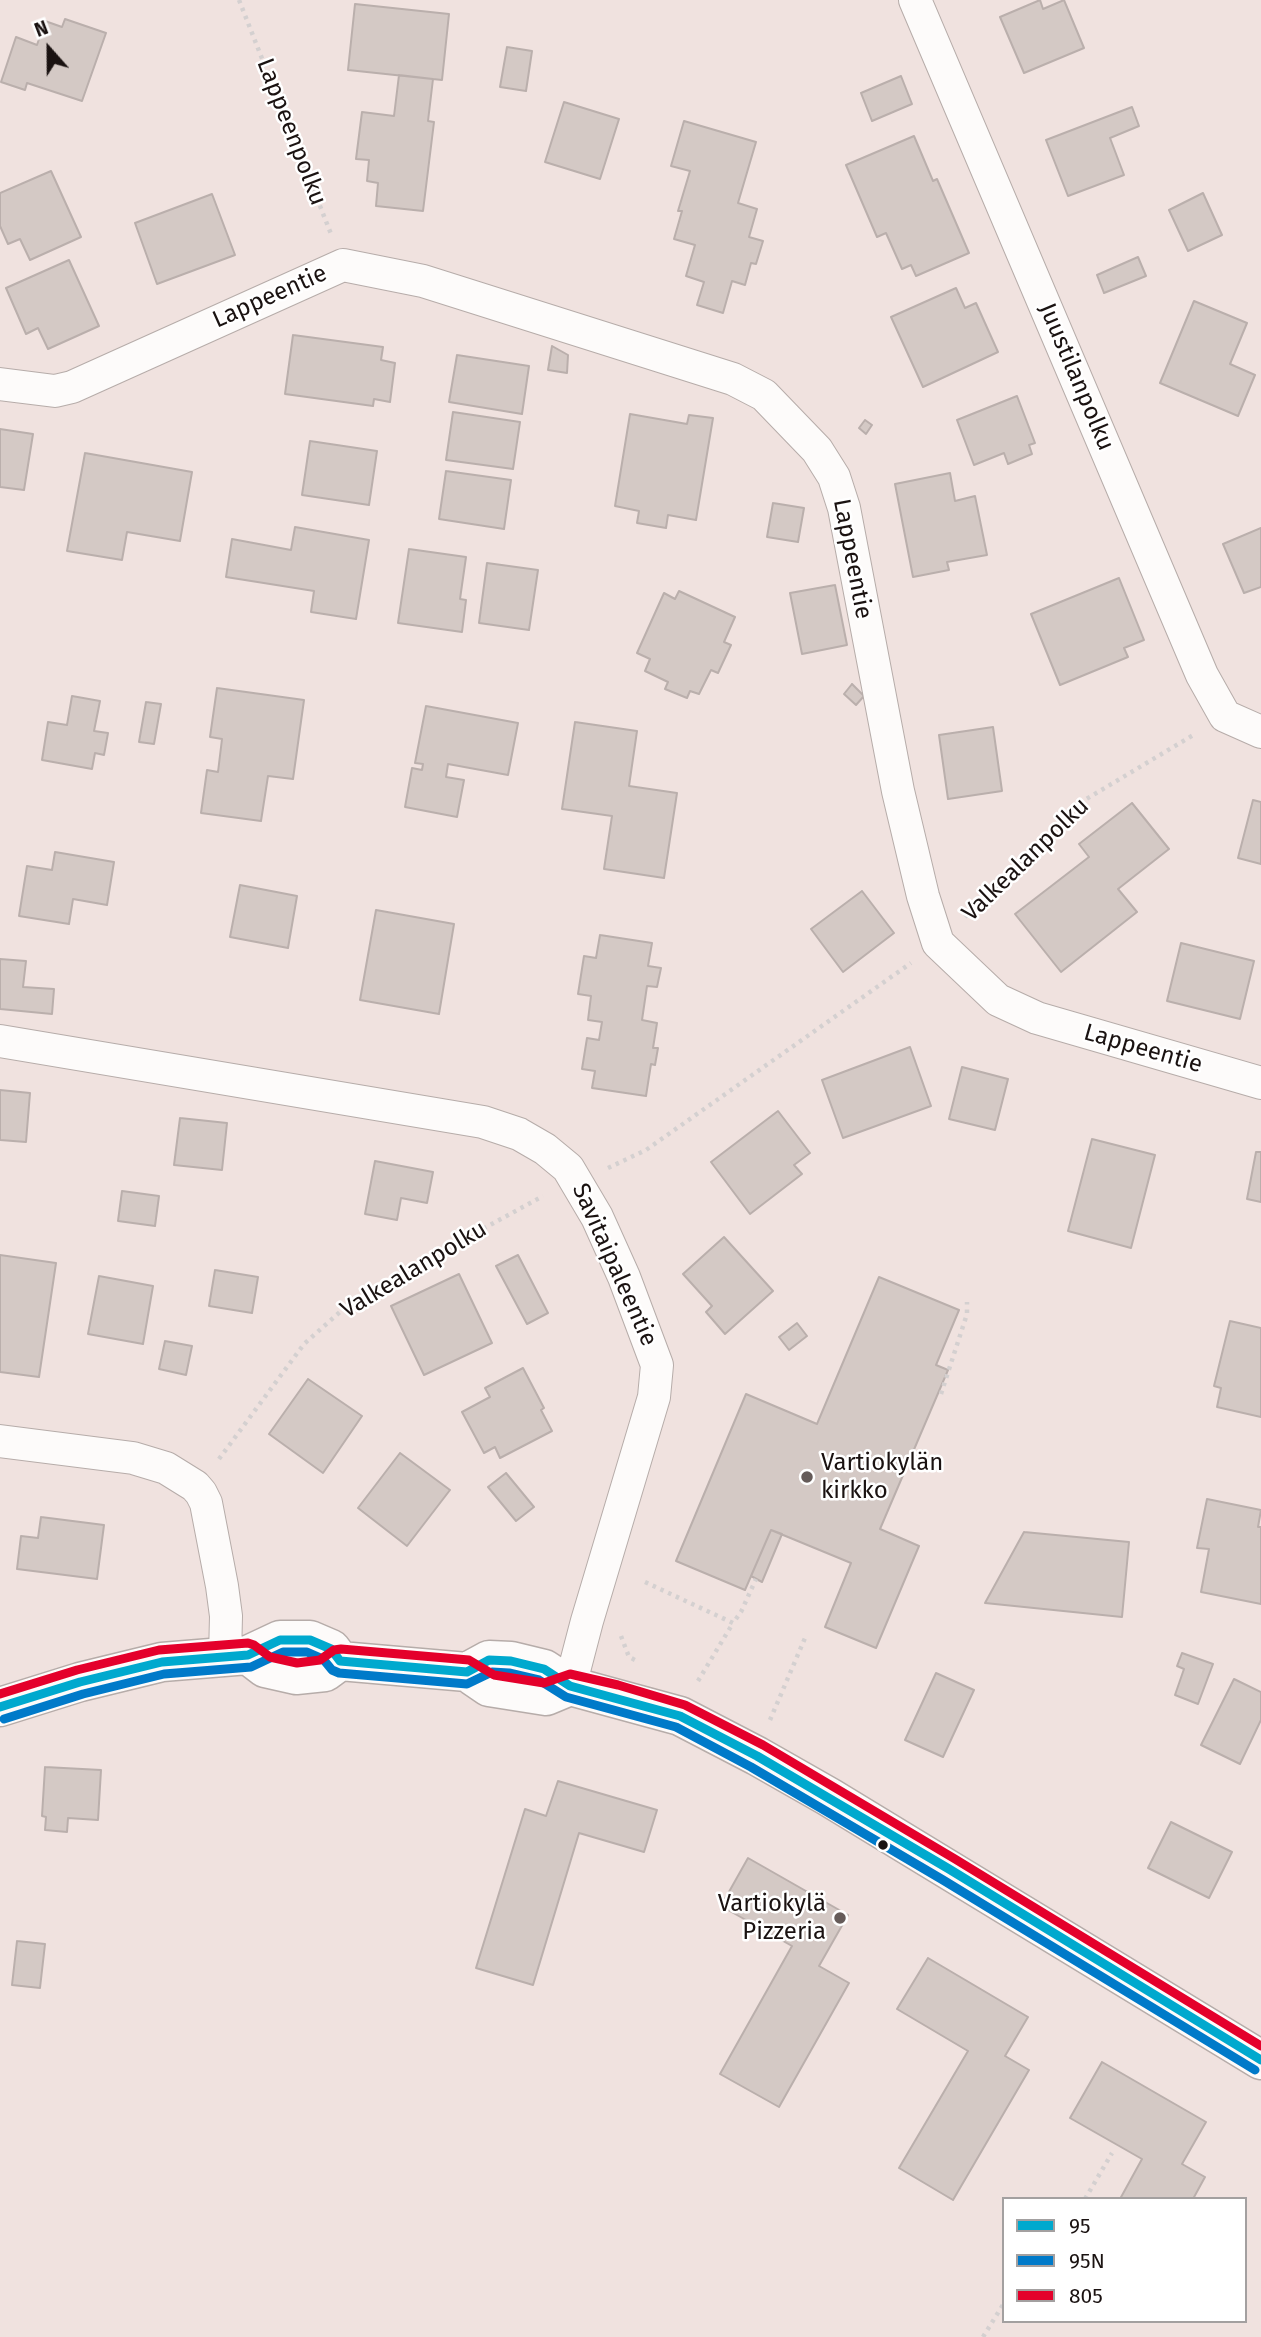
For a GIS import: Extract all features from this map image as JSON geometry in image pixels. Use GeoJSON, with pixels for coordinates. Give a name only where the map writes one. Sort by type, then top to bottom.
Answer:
{"type":"FeatureCollection","features":[{"type":"Feature","properties":{"kind":"street","name":"Juustilanpolku"},"geometry":{"type":"LineString","coordinates":[[915,0],[1202,675],[1225,716]]}},
{"type":"Feature","properties":{"kind":"street","name":"Lappeentie"},"geometry":{"type":"LineString","coordinates":[[0,384],[55,391],[72,387],[343,265],[423,281],[733,379],[764,396],[817,450],[834,477],[844,508],[898,791],[923,896],[929,950],[998,1000],[1037,1018],[1261,1083]]}},
{"type":"Feature","properties":{"kind":"street"},"geometry":{"type":"LineString","coordinates":[[1225,716],[1261,732]]}},
{"type":"Feature","properties":{"kind":"street","name":"Savitaipaleentie"},"geometry":{"type":"LineString","coordinates":[[0,1041],[483,1122],[512,1130],[545,1149],[568,1168],[589,1174],[597,1217],[624,1277],[657,1365],[654,1397],[570,1686]]}},
{"type":"Feature","properties":{"kind":"street"},"geometry":{"type":"LineString","coordinates":[[0,1441],[133,1458],[166,1468],[195,1486],[206,1503],[226,1616],[237,1656]]}},
{"type":"Feature","properties":{"kind":"street"},"geometry":{"type":"LineString","coordinates":[[0,1707],[80,1682],[162,1662],[237,1656],[265,1668],[296,1675],[325,1672],[340,1661],[467,1672],[489,1687],[546,1696],[570,1686],[680,1716],[757,1756],[928,1857],[1261,2060]]}},
{"type":"Feature","properties":{"kind":"path","name":"Lappeenpolku"},"geometry":{"type":"LineString","coordinates":[[239,0],[343,265]]}},
{"type":"Feature","properties":{"kind":"path","name":"Valkealanpolku"},"geometry":{"type":"LineString","coordinates":[[195,1486],[244,1428],[304,1344],[341,1311],[426,1259],[589,1174],[646,1150],[929,950],[1083,802],[1225,716]]}},
{"type":"Feature","properties":{"kind":"path"},"geometry":{"type":"LineString","coordinates":[[941,1394],[967,1314],[967,1302]]}},
{"type":"Feature","properties":{"kind":"path"},"geometry":{"type":"LineString","coordinates":[[691,1691],[741,1612],[756,1579]]}},
{"type":"Feature","properties":{"kind":"path"},"geometry":{"type":"LineString","coordinates":[[645,1582],[733,1623]]}},
{"type":"Feature","properties":{"kind":"path"},"geometry":{"type":"LineString","coordinates":[[768,1724],[805,1638]]}},
{"type":"Feature","properties":{"kind":"path"},"geometry":{"type":"LineString","coordinates":[[1086,2197],[1112,2153]]}},
{"type":"Feature","properties":{"kind":"path"},"geometry":{"type":"LineString","coordinates":[[983,2337],[1002,2306]]}},
{"type":"Feature","properties":{"kind":"building"},"geometry":{"type":"Polygon","coordinates":[[[1040,0],[1043,9],[1064,0],[1084,48],[1024,73],[1000,17],[1040,0]]]}},
{"type":"Feature","properties":{"kind":"building"},"geometry":{"type":"Polygon","coordinates":[[[355,4],[449,14],[442,80],[348,70],[355,4]]]}},
{"type":"Feature","properties":{"kind":"building"},"geometry":{"type":"Polygon","coordinates":[[[65,19],[106,33],[82,101],[27,83],[25,90],[1,82],[16,37],[37,45],[45,21],[62,27],[65,19]]]}},
{"type":"Feature","properties":{"kind":"building"},"geometry":{"type":"Polygon","coordinates":[[[507,47],[532,51],[526,91],[500,87],[507,47]]]}},
{"type":"Feature","properties":{"kind":"building"},"geometry":{"type":"Polygon","coordinates":[[[399,75],[433,79],[428,121],[434,122],[423,211],[376,206],[378,183],[367,181],[369,160],[356,159],[362,112],[394,116],[399,75]]]}},
{"type":"Feature","properties":{"kind":"building"},"geometry":{"type":"Polygon","coordinates":[[[901,76],[912,104],[872,121],[861,93],[901,76]]]}},
{"type":"Feature","properties":{"kind":"building"},"geometry":{"type":"Polygon","coordinates":[[[564,102],[619,119],[600,179],[545,162],[564,102]]]}},
{"type":"Feature","properties":{"kind":"building"},"geometry":{"type":"Polygon","coordinates":[[[1132,107],[1139,126],[1110,138],[1124,175],[1068,196],[1046,140],[1132,107]]]}},
{"type":"Feature","properties":{"kind":"building"},"geometry":{"type":"Polygon","coordinates":[[[684,121],[756,142],[738,203],[757,209],[749,237],[763,241],[756,264],[751,263],[745,285],[732,281],[723,313],[697,305],[704,282],[686,276],[695,245],[674,239],[682,211],[678,211],[690,171],[671,166],[684,121]]]}},
{"type":"Feature","properties":{"kind":"building"},"geometry":{"type":"Polygon","coordinates":[[[914,136],[933,181],[937,179],[969,253],[916,276],[911,265],[902,269],[886,233],[877,237],[846,165],[914,136]]]}},
{"type":"Feature","properties":{"kind":"building"},"geometry":{"type":"Polygon","coordinates":[[[51,171],[81,237],[30,260],[20,239],[8,244],[0,226],[0,193],[51,171]]]}},
{"type":"Feature","properties":{"kind":"building"},"geometry":{"type":"Polygon","coordinates":[[[1203,193],[1222,235],[1188,251],[1169,210],[1203,193]]]}},
{"type":"Feature","properties":{"kind":"building"},"geometry":{"type":"Polygon","coordinates":[[[212,194],[235,255],[157,284],[135,223],[212,194]]]}},
{"type":"Feature","properties":{"kind":"building"},"geometry":{"type":"Polygon","coordinates":[[[1138,257],[1146,276],[1104,293],[1097,275],[1138,257]]]}},
{"type":"Feature","properties":{"kind":"building"},"geometry":{"type":"Polygon","coordinates":[[[69,260],[99,326],[48,349],[38,328],[26,334],[6,288],[69,260]]]}},
{"type":"Feature","properties":{"kind":"building"},"geometry":{"type":"Polygon","coordinates":[[[956,288],[965,308],[976,303],[998,352],[923,387],[891,317],[956,288]]]}},
{"type":"Feature","properties":{"kind":"building"},"geometry":{"type":"Polygon","coordinates":[[[1194,301],[1247,323],[1230,364],[1255,375],[1238,416],[1160,383],[1194,301]]]}},
{"type":"Feature","properties":{"kind":"building"},"geometry":{"type":"Polygon","coordinates":[[[293,335],[383,347],[381,360],[395,363],[390,402],[374,399],[373,406],[285,394],[293,335]]]}},
{"type":"Feature","properties":{"kind":"building"},"geometry":{"type":"Polygon","coordinates":[[[552,346],[568,355],[567,373],[548,370],[552,346]]]}},
{"type":"Feature","properties":{"kind":"building"},"geometry":{"type":"Polygon","coordinates":[[[457,355],[529,366],[522,414],[449,402],[457,355]]]}},
{"type":"Feature","properties":{"kind":"building"},"geometry":{"type":"Polygon","coordinates":[[[1017,396],[1035,443],[1029,445],[1032,454],[1008,464],[1004,453],[974,465],[957,420],[1017,396]]]}},
{"type":"Feature","properties":{"kind":"building"},"geometry":{"type":"Polygon","coordinates":[[[453,412],[520,422],[513,469],[446,460],[453,412]]]}},
{"type":"Feature","properties":{"kind":"building"},"geometry":{"type":"Polygon","coordinates":[[[630,414],[687,424],[689,415],[713,418],[696,520],[668,515],[666,528],[637,523],[639,511],[615,506],[630,414]]]}},
{"type":"Feature","properties":{"kind":"building"},"geometry":{"type":"Polygon","coordinates":[[[865,420],[872,425],[866,434],[859,428],[865,420]]]}},
{"type":"Feature","properties":{"kind":"building"},"geometry":{"type":"Polygon","coordinates":[[[0,429],[33,434],[24,490],[0,487],[0,429]]]}},
{"type":"Feature","properties":{"kind":"building"},"geometry":{"type":"Polygon","coordinates":[[[310,441],[377,451],[369,505],[302,495],[310,441]]]}},
{"type":"Feature","properties":{"kind":"building"},"geometry":{"type":"Polygon","coordinates":[[[85,453],[192,472],[180,541],[127,532],[122,560],[67,551],[85,453]]]}},
{"type":"Feature","properties":{"kind":"building"},"geometry":{"type":"Polygon","coordinates":[[[446,471],[511,480],[504,529],[439,519],[446,471]]]}},
{"type":"Feature","properties":{"kind":"building"},"geometry":{"type":"Polygon","coordinates":[[[950,473],[955,501],[975,496],[987,555],[947,562],[949,570],[913,577],[895,484],[950,473]]]}},
{"type":"Feature","properties":{"kind":"building"},"geometry":{"type":"Polygon","coordinates":[[[773,503],[804,508],[798,542],[767,537],[773,503]]]}},
{"type":"Feature","properties":{"kind":"building"},"geometry":{"type":"Polygon","coordinates":[[[295,527],[369,540],[356,619],[311,612],[314,591],[226,577],[232,539],[291,550],[295,527]]]}},
{"type":"Feature","properties":{"kind":"building"},"geometry":{"type":"Polygon","coordinates":[[[1261,528],[1261,587],[1244,593],[1223,544],[1261,528]]]}},
{"type":"Feature","properties":{"kind":"building"},"geometry":{"type":"Polygon","coordinates":[[[409,549],[466,557],[460,599],[466,600],[462,632],[398,623],[409,549]]]}},
{"type":"Feature","properties":{"kind":"building"},"geometry":{"type":"Polygon","coordinates":[[[487,563],[538,570],[529,630],[479,623],[487,563]]]}},
{"type":"Feature","properties":{"kind":"building"},"geometry":{"type":"Polygon","coordinates":[[[1119,578],[1144,640],[1124,648],[1128,657],[1060,685],[1031,614],[1119,578]]]}},
{"type":"Feature","properties":{"kind":"building"},"geometry":{"type":"Polygon","coordinates":[[[835,585],[847,645],[802,654],[790,593],[835,585]]]}},
{"type":"Feature","properties":{"kind":"building"},"geometry":{"type":"Polygon","coordinates":[[[679,591],[735,617],[724,642],[731,645],[718,673],[711,670],[699,694],[690,691],[687,698],[665,689],[668,682],[645,671],[650,659],[637,653],[664,593],[675,599],[679,591]]]}},
{"type":"Feature","properties":{"kind":"building"},"geometry":{"type":"Polygon","coordinates":[[[852,684],[864,696],[856,705],[844,694],[852,684]]]}},
{"type":"Feature","properties":{"kind":"building"},"geometry":{"type":"Polygon","coordinates":[[[217,688],[304,700],[293,779],[268,776],[261,821],[201,813],[207,770],[218,772],[222,739],[210,737],[217,688]]]}},
{"type":"Feature","properties":{"kind":"building"},"geometry":{"type":"Polygon","coordinates":[[[72,696],[100,701],[94,731],[108,733],[104,755],[95,753],[92,769],[42,760],[48,722],[67,725],[72,696]]]}},
{"type":"Feature","properties":{"kind":"building"},"geometry":{"type":"Polygon","coordinates":[[[146,702],[161,704],[154,744],[139,742],[146,702]]]}},
{"type":"Feature","properties":{"kind":"building"},"geometry":{"type":"Polygon","coordinates":[[[426,706],[518,723],[508,775],[448,764],[446,777],[464,780],[457,817],[405,807],[412,768],[422,770],[423,764],[415,763],[426,706]]]}},
{"type":"Feature","properties":{"kind":"building"},"geometry":{"type":"Polygon","coordinates":[[[575,722],[637,731],[629,786],[677,793],[664,878],[604,869],[612,816],[562,809],[575,722]]]}},
{"type":"Feature","properties":{"kind":"building"},"geometry":{"type":"Polygon","coordinates":[[[993,727],[1002,791],[948,799],[939,735],[993,727]]]}},
{"type":"Feature","properties":{"kind":"building"},"geometry":{"type":"Polygon","coordinates":[[[1253,800],[1261,802],[1261,864],[1238,858],[1253,800]]]}},
{"type":"Feature","properties":{"kind":"building"},"geometry":{"type":"Polygon","coordinates":[[[1132,803],[1169,849],[1118,889],[1137,912],[1061,972],[1015,914],[1089,857],[1079,844],[1132,803]]]}},
{"type":"Feature","properties":{"kind":"building"},"geometry":{"type":"Polygon","coordinates":[[[55,852],[114,862],[107,905],[73,899],[69,924],[19,916],[27,866],[52,870],[55,852]]]}},
{"type":"Feature","properties":{"kind":"building"},"geometry":{"type":"Polygon","coordinates":[[[240,885],[297,896],[288,948],[230,937],[240,885]]]}},
{"type":"Feature","properties":{"kind":"building"},"geometry":{"type":"Polygon","coordinates":[[[862,891],[894,933],[843,972],[811,929],[862,891]]]}},
{"type":"Feature","properties":{"kind":"building"},"geometry":{"type":"Polygon","coordinates":[[[376,910],[454,924],[439,1014],[360,1000],[376,910]]]}},
{"type":"Feature","properties":{"kind":"building"},"geometry":{"type":"Polygon","coordinates":[[[600,935],[652,943],[648,966],[661,968],[657,987],[647,986],[642,1020],[657,1023],[653,1048],[658,1048],[655,1065],[651,1064],[646,1096],[592,1088],[595,1071],[582,1069],[587,1038],[599,1040],[602,1022],[588,1020],[591,996],[578,994],[584,956],[596,958],[600,935]]]}},
{"type":"Feature","properties":{"kind":"building"},"geometry":{"type":"Polygon","coordinates":[[[1181,943],[1254,961],[1240,1019],[1167,1001],[1181,943]]]}},
{"type":"Feature","properties":{"kind":"building"},"geometry":{"type":"Polygon","coordinates":[[[0,959],[26,961],[23,987],[54,989],[52,1014],[0,1009],[0,959]]]}},
{"type":"Feature","properties":{"kind":"building"},"geometry":{"type":"Polygon","coordinates":[[[910,1047],[931,1106],[843,1138],[822,1080],[910,1047]]]}},
{"type":"Feature","properties":{"kind":"building"},"geometry":{"type":"Polygon","coordinates":[[[962,1067],[1008,1079],[995,1130],[949,1119],[962,1067]]]}},
{"type":"Feature","properties":{"kind":"building"},"geometry":{"type":"Polygon","coordinates":[[[0,1090],[30,1093],[26,1142],[0,1140],[0,1090]]]}},
{"type":"Feature","properties":{"kind":"building"},"geometry":{"type":"Polygon","coordinates":[[[778,1111],[810,1153],[794,1165],[802,1174],[750,1214],[711,1162],[778,1111]]]}},
{"type":"Feature","properties":{"kind":"building"},"geometry":{"type":"Polygon","coordinates":[[[180,1118],[227,1123],[222,1170],[174,1165],[180,1118]]]}},
{"type":"Feature","properties":{"kind":"building"},"geometry":{"type":"Polygon","coordinates":[[[1092,1139],[1155,1155],[1131,1248],[1068,1231],[1092,1139]]]}},
{"type":"Feature","properties":{"kind":"building"},"geometry":{"type":"Polygon","coordinates":[[[1256,1152],[1261,1152],[1261,1202],[1247,1199],[1256,1152]]]}},
{"type":"Feature","properties":{"kind":"building"},"geometry":{"type":"Polygon","coordinates":[[[375,1161],[433,1172],[427,1203],[401,1198],[397,1220],[365,1214],[375,1161]]]}},
{"type":"Feature","properties":{"kind":"building"},"geometry":{"type":"Polygon","coordinates":[[[122,1191],[159,1196],[155,1226],[118,1221],[122,1191]]]}},
{"type":"Feature","properties":{"kind":"building"},"geometry":{"type":"Polygon","coordinates":[[[724,1237],[773,1291],[725,1334],[706,1312],[712,1306],[683,1274],[724,1237]]]}},
{"type":"Feature","properties":{"kind":"building"},"geometry":{"type":"Polygon","coordinates":[[[0,1255],[56,1263],[39,1377],[0,1372],[0,1255]]]}},
{"type":"Feature","properties":{"kind":"building"},"geometry":{"type":"Polygon","coordinates":[[[518,1255],[548,1313],[527,1324],[496,1266],[518,1255]]]}},
{"type":"Feature","properties":{"kind":"building"},"geometry":{"type":"Polygon","coordinates":[[[215,1270],[258,1277],[252,1313],[209,1306],[215,1270]]]}},
{"type":"Feature","properties":{"kind":"building"},"geometry":{"type":"Polygon","coordinates":[[[459,1274],[492,1343],[424,1375],[391,1306],[459,1274]]]}},
{"type":"Feature","properties":{"kind":"building"},"geometry":{"type":"Polygon","coordinates":[[[99,1276],[153,1286],[143,1344],[88,1334],[99,1276]]]}},
{"type":"Feature","properties":{"kind":"building","name":"Vartiokylän kirkko"},"geometry":{"type":"Polygon","coordinates":[[[879,1277],[959,1310],[936,1365],[948,1370],[880,1529],[919,1546],[876,1648],[825,1627],[851,1563],[771,1530],[745,1590],[676,1561],[746,1394],[817,1424],[879,1277]]]}},
{"type":"Feature","properties":{"kind":"building"},"geometry":{"type":"Polygon","coordinates":[[[1230,1321],[1261,1328],[1261,1417],[1217,1407],[1221,1388],[1214,1386],[1230,1321]]]}},
{"type":"Feature","properties":{"kind":"building"},"geometry":{"type":"Polygon","coordinates":[[[797,1323],[807,1336],[789,1350],[779,1337],[797,1323]]]}},
{"type":"Feature","properties":{"kind":"building"},"geometry":{"type":"Polygon","coordinates":[[[165,1341],[192,1346],[186,1375],[159,1369],[165,1341]]]}},
{"type":"Feature","properties":{"kind":"building"},"geometry":{"type":"Polygon","coordinates":[[[523,1368],[544,1408],[541,1410],[552,1431],[500,1458],[495,1447],[484,1453],[462,1412],[490,1397],[485,1388],[523,1368]]]}},
{"type":"Feature","properties":{"kind":"building"},"geometry":{"type":"Polygon","coordinates":[[[308,1379],[362,1416],[323,1473],[269,1434],[308,1379]]]}},
{"type":"Feature","properties":{"kind":"building"},"geometry":{"type":"Polygon","coordinates":[[[400,1453],[450,1490],[407,1546],[358,1508],[400,1453]]]}},
{"type":"Feature","properties":{"kind":"building"},"geometry":{"type":"Polygon","coordinates":[[[506,1473],[534,1507],[516,1521],[488,1487],[506,1473]]]}},
{"type":"Feature","properties":{"kind":"building"},"geometry":{"type":"Polygon","coordinates":[[[1207,1499],[1261,1510],[1258,1527],[1261,1527],[1261,1604],[1201,1592],[1209,1549],[1197,1548],[1207,1499]]]}},
{"type":"Feature","properties":{"kind":"building"},"geometry":{"type":"Polygon","coordinates":[[[41,1517],[104,1525],[97,1579],[17,1569],[21,1536],[38,1538],[41,1517]]]}},
{"type":"Feature","properties":{"kind":"building"},"geometry":{"type":"Polygon","coordinates":[[[771,1530],[782,1534],[762,1582],[751,1576],[771,1530]]]}},
{"type":"Feature","properties":{"kind":"building"},"geometry":{"type":"Polygon","coordinates":[[[1024,1532],[1129,1542],[1122,1617],[985,1603],[1024,1532]]]}},
{"type":"Feature","properties":{"kind":"building"},"geometry":{"type":"Polygon","coordinates":[[[1182,1653],[1213,1664],[1198,1704],[1175,1695],[1184,1669],[1177,1666],[1182,1653]]]}},
{"type":"Feature","properties":{"kind":"building"},"geometry":{"type":"Polygon","coordinates":[[[936,1673],[974,1690],[943,1757],[905,1740],[936,1673]]]}},
{"type":"Feature","properties":{"kind":"building"},"geometry":{"type":"Polygon","coordinates":[[[1234,1679],[1261,1692],[1261,1720],[1240,1764],[1201,1745],[1234,1679]]]}},
{"type":"Feature","properties":{"kind":"building"},"geometry":{"type":"Polygon","coordinates":[[[45,1767],[101,1770],[98,1820],[68,1818],[67,1832],[45,1830],[46,1817],[42,1816],[45,1767]]]}},
{"type":"Feature","properties":{"kind":"building"},"geometry":{"type":"Polygon","coordinates":[[[558,1781],[657,1810],[644,1852],[579,1833],[533,1985],[476,1968],[525,1809],[546,1816],[558,1781]]]}},
{"type":"Feature","properties":{"kind":"building"},"geometry":{"type":"Polygon","coordinates":[[[1171,1822],[1232,1852],[1209,1898],[1148,1868],[1171,1822]]]}},
{"type":"Feature","properties":{"kind":"building"},"geometry":{"type":"Polygon","coordinates":[[[748,1858],[848,1915],[819,1966],[849,1983],[779,2107],[720,2074],[792,1946],[721,1906],[748,1858]]]}},
{"type":"Feature","properties":{"kind":"building"},"geometry":{"type":"Polygon","coordinates":[[[17,1941],[45,1944],[40,1988],[12,1985],[17,1941]]]}},
{"type":"Feature","properties":{"kind":"building"},"geometry":{"type":"Polygon","coordinates":[[[928,1958],[1028,2017],[1005,2056],[1029,2070],[953,2200],[899,2168],[968,2051],[897,2009],[928,1958]]]}},
{"type":"Feature","properties":{"kind":"building"},"geometry":{"type":"Polygon","coordinates":[[[1102,2062],[1206,2122],[1182,2164],[1205,2177],[1194,2197],[1121,2197],[1142,2159],[1070,2118],[1102,2062]]]}},
{"type":"Feature","properties":{"kind":"transit line","name":"95"},"geometry":{"type":"LineString","coordinates":[[0,1707],[80,1682],[162,1662],[248,1655],[280,1640],[310,1640],[331,1649],[340,1661],[467,1672],[489,1660],[511,1661],[544,1669],[570,1686],[680,1716],[757,1756],[949,1869],[1261,2060]]}},
{"type":"Feature","properties":{"kind":"transit line","name":"805"},"geometry":{"type":"LineString","coordinates":[[0,1694],[77,1670],[159,1650],[248,1643],[270,1657],[297,1663],[320,1660],[334,1650],[341,1649],[469,1660],[494,1675],[544,1683],[570,1674],[618,1685],[685,1705],[763,1745],[1261,2046]]}},
{"type":"Feature","properties":{"kind":"transit line","name":"95N"},"geometry":{"type":"LineString","coordinates":[[4,1719],[83,1694],[164,1674],[251,1667],[283,1652],[307,1652],[323,1659],[332,1670],[339,1673],[467,1684],[492,1672],[539,1680],[566,1697],[676,1727],[751,1767],[1255,2070]]}},
{"type":"Feature","properties":{"kind":"place","name":"Vartiokylän kirkko"},"geometry":{"type":"Point","coordinates":[807,1477]}},
{"type":"Feature","properties":{"kind":"place","name":"Vartiokylä Pizzeria"},"geometry":{"type":"Point","coordinates":[840,1918]}}]}
